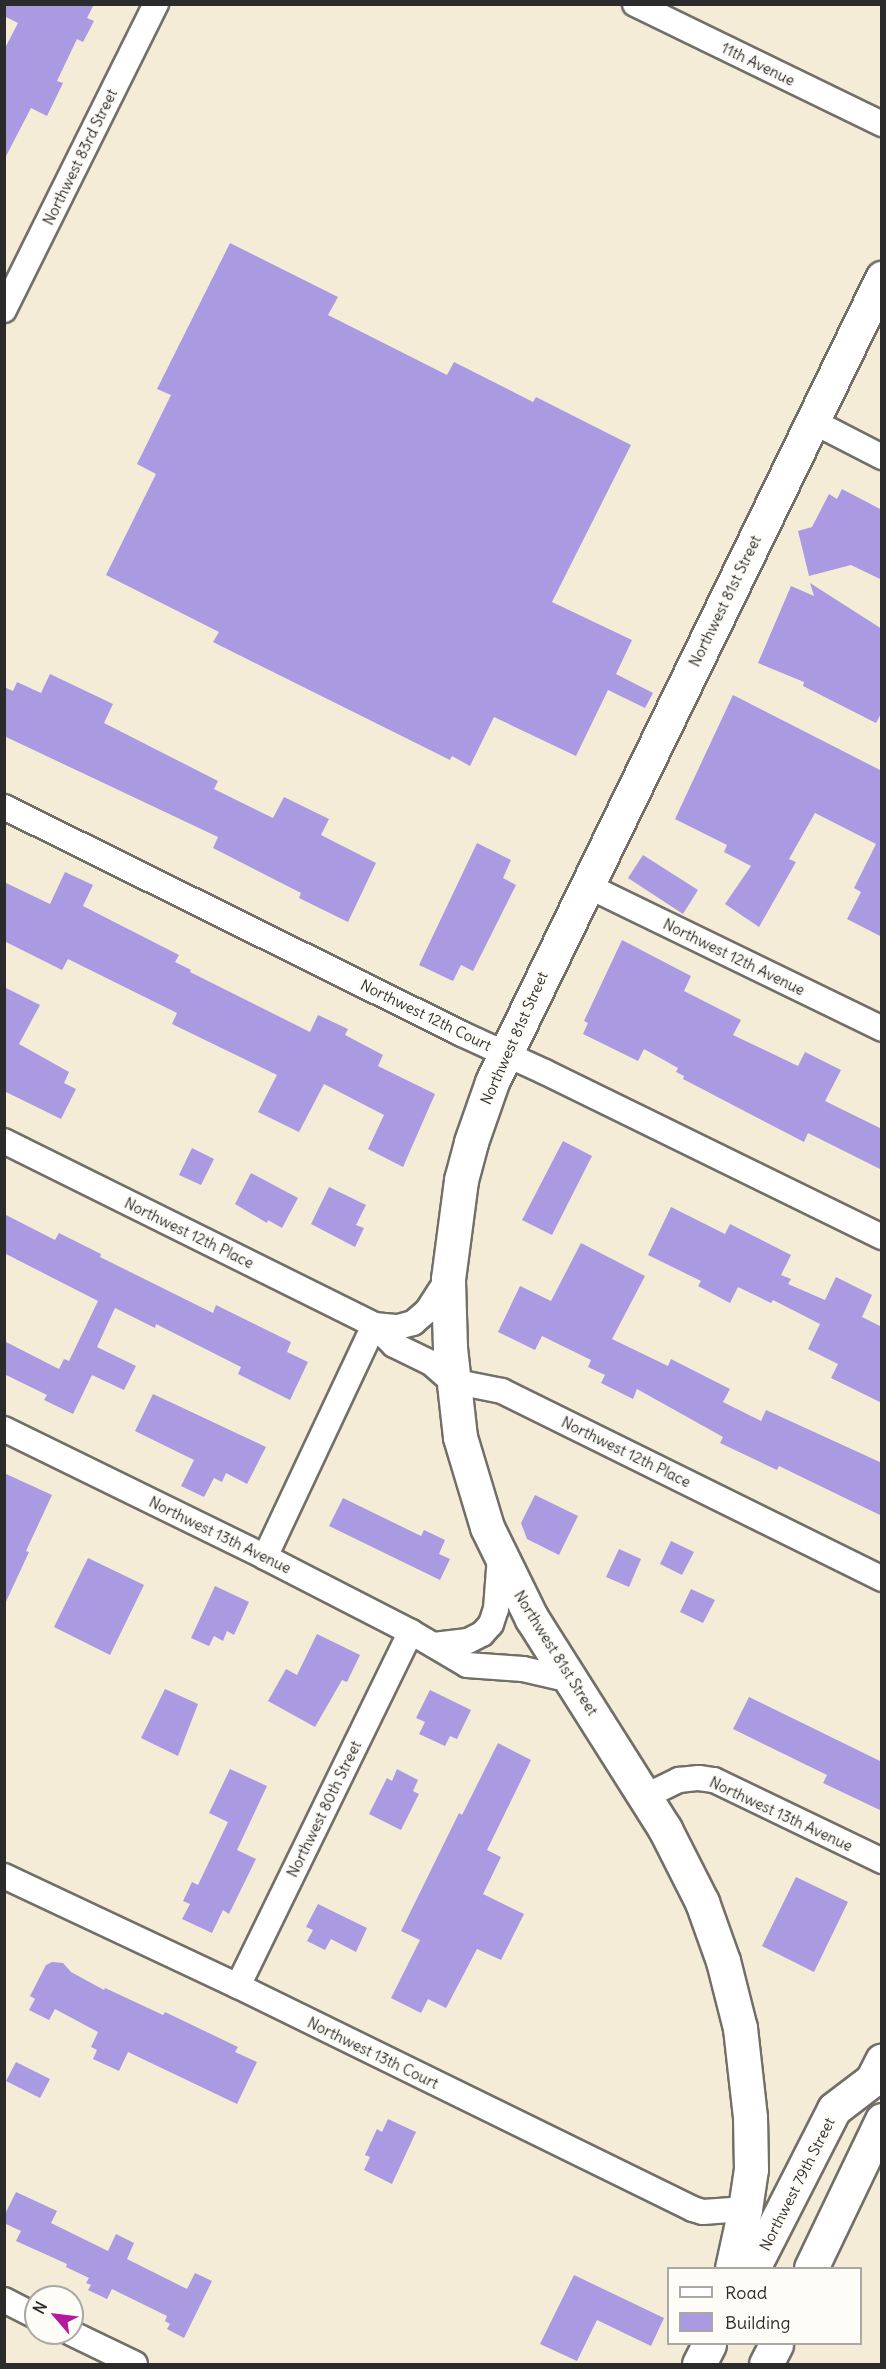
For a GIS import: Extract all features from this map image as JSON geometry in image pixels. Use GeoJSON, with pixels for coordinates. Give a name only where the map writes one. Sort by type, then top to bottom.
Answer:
{"type":"FeatureCollection","features":[{"type":"Feature","properties":{"kind":"main road","name":"Northwest 81st Street"},"geometry":{"type":"LineString","coordinates":[[732,2267],[746,2209],[751,2169],[750,2117],[744,2058],[732,1994],[702,1902],[646,1796],[532,1619],[487,1527],[465,1457],[452,1381],[447,1315],[448,1279],[456,1211],[471,1142],[505,1053],[882,278]]}},
{"type":"Feature","properties":{"kind":"main road","name":"Northwest 79th Street"},"geometry":{"type":"LineString","coordinates":[[812,2267],[882,2119],[878,2068]]}},
{"type":"Feature","properties":{"kind":"main road","name":"Northwest 79th Street"},"geometry":{"type":"LineString","coordinates":[[754,2267],[834,2109],[878,2068]]}},
{"type":"Feature","properties":{"kind":"main road"},"geometry":{"type":"LineString","coordinates":[[699,2364],[709,2345]]}},
{"type":"Feature","properties":{"kind":"main road"},"geometry":{"type":"LineString","coordinates":[[766,2364],[775,2345]]}},
{"type":"Feature","properties":{"kind":"street","name":"Northwest 83rd Street"},"geometry":{"type":"LineString","coordinates":[[4,310],[156,4]]}},
{"type":"Feature","properties":{"kind":"street","name":"11th Avenue"},"geometry":{"type":"LineString","coordinates":[[635,4],[882,124]]}},
{"type":"Feature","properties":{"kind":"street"},"geometry":{"type":"LineString","coordinates":[[812,421],[882,457]]}},
{"type":"Feature","properties":{"kind":"street","name":"Northwest 12th Court"},"geometry":{"type":"LineString","coordinates":[[4,807],[882,1237]]}},
{"type":"Feature","properties":{"kind":"street","name":"Northwest 12th Avenue"},"geometry":{"type":"LineString","coordinates":[[585,885],[882,1029]]}},
{"type":"Feature","properties":{"kind":"street","name":"Northwest 12th Place"},"geometry":{"type":"LineString","coordinates":[[4,1141],[374,1325],[394,1345],[430,1364],[452,1381],[502,1391],[882,1579]]}},
{"type":"Feature","properties":{"kind":"street","name":"Northwest 12th Place"},"geometry":{"type":"LineString","coordinates":[[374,1325],[398,1327],[413,1323],[427,1311],[448,1279]]}},
{"type":"Feature","properties":{"kind":"street"},"geometry":{"type":"LineString","coordinates":[[265,1557],[374,1325]]}},
{"type":"Feature","properties":{"kind":"street","name":"Northwest 13th Avenue"},"geometry":{"type":"LineString","coordinates":[[4,1429],[265,1557],[411,1632],[467,1665],[530,1670],[571,1680]]}},
{"type":"Feature","properties":{"kind":"street"},"geometry":{"type":"LineString","coordinates":[[434,1645],[468,1641],[482,1634],[491,1624],[496,1609],[500,1556]]}},
{"type":"Feature","properties":{"kind":"street","name":"Northwest 80th Street"},"geometry":{"type":"LineString","coordinates":[[238,1986],[411,1632]]}},
{"type":"Feature","properties":{"kind":"street","name":"Northwest 13th Avenue"},"geometry":{"type":"LineString","coordinates":[[646,1796],[679,1780],[699,1778],[714,1780],[882,1861]]}},
{"type":"Feature","properties":{"kind":"street","name":"Northwest 13th Court"},"geometry":{"type":"LineString","coordinates":[[4,1876],[238,1986],[693,2209],[704,2212],[746,2209]]}},
{"type":"Feature","properties":{"kind":"street"},"geometry":{"type":"LineString","coordinates":[[4,2300],[24,2310]]}},
{"type":"Feature","properties":{"kind":"street"},"geometry":{"type":"LineString","coordinates":[[84,2339],[135,2364]]}},
{"type":"Feature","properties":{"kind":"building"},"geometry":{"type":"Polygon","coordinates":[[[4,4],[94,4],[87,18],[94,21],[83,42],[77,39],[57,81],[63,83],[47,116],[31,108],[4,160],[4,50],[18,23],[4,16],[4,4]]]}},
{"type":"Feature","properties":{"kind":"building"},"geometry":{"type":"Polygon","coordinates":[[[230,243],[338,297],[328,315],[447,375],[454,362],[533,402],[536,397],[631,445],[552,602],[632,640],[616,674],[653,693],[645,708],[608,690],[576,756],[494,717],[470,766],[452,756],[450,760],[213,642],[219,632],[106,575],[156,474],[137,464],[171,395],[157,389],[230,243]]]}},
{"type":"Feature","properties":{"kind":"building"},"geometry":{"type":"Polygon","coordinates":[[[842,489],[882,510],[882,580],[851,565],[809,576],[798,531],[812,527],[829,494],[837,499],[842,489]]]}},
{"type":"Feature","properties":{"kind":"building"},"geometry":{"type":"Polygon","coordinates":[[[810,583],[882,629],[882,712],[876,723],[803,686],[804,682],[758,663],[791,586],[814,596],[810,583]]]}},
{"type":"Feature","properties":{"kind":"building"},"geometry":{"type":"Polygon","coordinates":[[[50,674],[113,704],[104,723],[218,781],[214,789],[273,818],[284,797],[329,819],[321,835],[376,863],[348,922],[299,898],[301,893],[213,848],[218,837],[4,736],[4,687],[13,691],[17,682],[41,693],[50,674]]]}},
{"type":"Feature","properties":{"kind":"building"},"geometry":{"type":"Polygon","coordinates":[[[733,695],[882,771],[882,937],[847,919],[861,892],[854,888],[876,844],[815,813],[789,859],[796,862],[759,927],[725,904],[751,866],[724,852],[727,845],[675,819],[733,695]]]}},
{"type":"Feature","properties":{"kind":"building"},"geometry":{"type":"Polygon","coordinates":[[[477,843],[511,860],[503,878],[516,885],[473,971],[461,965],[453,981],[419,965],[477,843]]]}},
{"type":"Feature","properties":{"kind":"building"},"geometry":{"type":"Polygon","coordinates":[[[643,855],[698,890],[683,914],[628,878],[643,855]]]}},
{"type":"Feature","properties":{"kind":"building"},"geometry":{"type":"Polygon","coordinates":[[[65,872],[93,885],[83,906],[179,955],[175,962],[191,970],[190,972],[310,1032],[318,1015],[348,1029],[345,1035],[383,1055],[378,1066],[435,1094],[403,1167],[368,1149],[384,1115],[324,1084],[299,1132],[258,1112],[277,1075],[172,1024],[177,1013],[68,959],[62,970],[4,941],[4,882],[50,904],[65,872]]]}},
{"type":"Feature","properties":{"kind":"building"},"geometry":{"type":"Polygon","coordinates":[[[622,940],[691,976],[684,991],[741,1020],[733,1035],[798,1066],[805,1052],[841,1070],[825,1101],[882,1129],[882,1170],[808,1133],[804,1142],[683,1079],[684,1076],[676,1072],[678,1068],[644,1049],[638,1061],[583,1034],[588,1023],[584,1021],[622,940]]]}},
{"type":"Feature","properties":{"kind":"building"},"geometry":{"type":"Polygon","coordinates":[[[4,987],[40,1005],[19,1044],[69,1072],[64,1083],[76,1089],[61,1119],[4,1091],[4,987]]]}},
{"type":"Feature","properties":{"kind":"building"},"geometry":{"type":"Polygon","coordinates":[[[563,1141],[592,1156],[552,1235],[522,1220],[563,1141]]]}},
{"type":"Feature","properties":{"kind":"building"},"geometry":{"type":"Polygon","coordinates":[[[192,1148],[214,1159],[201,1185],[179,1175],[192,1148]]]}},
{"type":"Feature","properties":{"kind":"building"},"geometry":{"type":"Polygon","coordinates":[[[251,1173],[298,1198],[282,1228],[268,1220],[267,1223],[235,1204],[251,1173]]]}},
{"type":"Feature","properties":{"kind":"building"},"geometry":{"type":"Polygon","coordinates":[[[329,1187],[366,1205],[356,1225],[364,1228],[355,1247],[311,1224],[329,1187]]]}},
{"type":"Feature","properties":{"kind":"building"},"geometry":{"type":"Polygon","coordinates":[[[671,1207],[725,1234],[730,1224],[791,1255],[781,1275],[791,1279],[788,1284],[825,1300],[836,1277],[872,1295],[862,1317],[882,1327],[882,1403],[831,1378],[838,1364],[808,1349],[820,1324],[773,1300],[771,1303],[738,1287],[730,1303],[698,1286],[701,1281],[648,1255],[671,1207]]]}},
{"type":"Feature","properties":{"kind":"building"},"geometry":{"type":"Polygon","coordinates":[[[4,1214],[55,1240],[59,1233],[101,1254],[100,1257],[213,1313],[216,1305],[291,1342],[287,1352],[308,1362],[290,1400],[238,1374],[241,1367],[156,1324],[155,1328],[115,1308],[97,1347],[136,1366],[124,1390],[92,1375],[73,1414],[44,1400],[47,1395],[4,1374],[4,1341],[59,1369],[64,1359],[69,1361],[98,1301],[4,1253],[4,1214]]]}},
{"type":"Feature","properties":{"kind":"building"},"geometry":{"type":"Polygon","coordinates":[[[581,1243],[645,1276],[612,1339],[668,1366],[671,1359],[730,1389],[723,1402],[761,1421],[766,1410],[882,1463],[882,1516],[779,1466],[777,1470],[720,1443],[723,1437],[637,1389],[633,1399],[601,1383],[605,1375],[588,1367],[591,1360],[542,1336],[535,1350],[498,1332],[520,1286],[551,1301],[581,1243]]]}},
{"type":"Feature","properties":{"kind":"building"},"geometry":{"type":"Polygon","coordinates":[[[153,1394],[266,1447],[247,1484],[226,1473],[222,1482],[214,1478],[204,1497],[181,1486],[194,1460],[135,1431],[153,1394]]]}},
{"type":"Feature","properties":{"kind":"building"},"geometry":{"type":"Polygon","coordinates":[[[4,1473],[52,1495],[4,1606],[4,1473]]]}},
{"type":"Feature","properties":{"kind":"building"},"geometry":{"type":"Polygon","coordinates":[[[535,1495],[578,1516],[559,1555],[527,1539],[521,1523],[535,1495]]]}},
{"type":"Feature","properties":{"kind":"building"},"geometry":{"type":"Polygon","coordinates":[[[343,1498],[421,1536],[424,1530],[445,1540],[439,1554],[450,1559],[440,1580],[329,1526],[343,1498]]]}},
{"type":"Feature","properties":{"kind":"building"},"geometry":{"type":"Polygon","coordinates":[[[671,1541],[694,1552],[682,1575],[660,1564],[671,1541]]]}},
{"type":"Feature","properties":{"kind":"building"},"geometry":{"type":"Polygon","coordinates":[[[619,1549],[641,1559],[629,1587],[606,1577],[619,1549]]]}},
{"type":"Feature","properties":{"kind":"building"},"geometry":{"type":"Polygon","coordinates":[[[88,1558],[144,1585],[110,1655],[54,1627],[88,1558]]]}},
{"type":"Feature","properties":{"kind":"building"},"geometry":{"type":"Polygon","coordinates":[[[215,1586],[249,1602],[234,1635],[227,1631],[223,1641],[214,1636],[209,1646],[191,1638],[215,1586]]]}},
{"type":"Feature","properties":{"kind":"building"},"geometry":{"type":"Polygon","coordinates":[[[691,1589],[715,1600],[703,1623],[680,1612],[691,1589]]]}},
{"type":"Feature","properties":{"kind":"building"},"geometry":{"type":"Polygon","coordinates":[[[317,1634],[360,1655],[347,1682],[342,1680],[315,1727],[268,1701],[286,1669],[297,1675],[317,1634]]]}},
{"type":"Feature","properties":{"kind":"building"},"geometry":{"type":"Polygon","coordinates":[[[165,1689],[198,1704],[178,1756],[141,1738],[165,1689]]]}},
{"type":"Feature","properties":{"kind":"building"},"geometry":{"type":"Polygon","coordinates":[[[430,1690],[471,1710],[457,1739],[450,1736],[445,1746],[419,1734],[425,1722],[416,1718],[430,1690]]]}},
{"type":"Feature","properties":{"kind":"building"},"geometry":{"type":"Polygon","coordinates":[[[749,1697],[882,1762],[882,1811],[823,1783],[827,1775],[733,1729],[749,1697]]]}},
{"type":"Feature","properties":{"kind":"building"},"geometry":{"type":"Polygon","coordinates":[[[498,1743],[531,1760],[487,1850],[501,1857],[483,1894],[524,1914],[501,1960],[477,1949],[446,2008],[428,1999],[421,2013],[391,1998],[420,1940],[401,1931],[459,1813],[462,1815],[498,1743]]]}},
{"type":"Feature","properties":{"kind":"building"},"geometry":{"type":"Polygon","coordinates":[[[230,1769],[267,1786],[237,1850],[256,1859],[229,1914],[223,1910],[212,1933],[182,1919],[190,1904],[183,1901],[192,1882],[198,1885],[228,1822],[209,1813],[230,1769]]]}},
{"type":"Feature","properties":{"kind":"building"},"geometry":{"type":"Polygon","coordinates":[[[397,1769],[418,1780],[413,1791],[419,1794],[401,1830],[369,1814],[387,1778],[392,1781],[397,1769]]]}},
{"type":"Feature","properties":{"kind":"building"},"geometry":{"type":"Polygon","coordinates":[[[796,1877],[848,1902],[814,1972],[762,1946],[796,1877]]]}},
{"type":"Feature","properties":{"kind":"building"},"geometry":{"type":"Polygon","coordinates":[[[318,1904],[367,1928],[356,1952],[331,1939],[325,1950],[307,1941],[313,1930],[306,1927],[318,1904]]]}},
{"type":"Feature","properties":{"kind":"building"},"geometry":{"type":"Polygon","coordinates":[[[52,1962],[63,1963],[71,1972],[104,1990],[105,1988],[163,2015],[165,2012],[238,2047],[235,2052],[257,2062],[237,2104],[128,2052],[119,2071],[93,2059],[97,2050],[91,2047],[98,2032],[55,2009],[49,2020],[29,2010],[35,1999],[30,1996],[46,1965],[52,1962]]]}},
{"type":"Feature","properties":{"kind":"building"},"geometry":{"type":"Polygon","coordinates":[[[16,2062],[50,2079],[40,2098],[6,2081],[16,2062]]]}},
{"type":"Feature","properties":{"kind":"building"},"geometry":{"type":"Polygon","coordinates":[[[388,2119],[416,2132],[392,2184],[364,2170],[370,2157],[365,2155],[377,2129],[382,2132],[388,2119]]]}},
{"type":"Feature","properties":{"kind":"building"},"geometry":{"type":"Polygon","coordinates":[[[16,2192],[57,2211],[51,2223],[108,2251],[116,2234],[134,2243],[127,2259],[187,2289],[195,2273],[212,2281],[184,2338],[167,2329],[170,2324],[165,2321],[167,2316],[112,2289],[107,2299],[88,2290],[91,2285],[86,2283],[89,2278],[66,2267],[67,2264],[16,2241],[21,2231],[4,2223],[4,2216],[16,2192]]]}},
{"type":"Feature","properties":{"kind":"building"},"geometry":{"type":"Polygon","coordinates":[[[574,2275],[664,2318],[651,2346],[597,2320],[577,2361],[540,2344],[574,2275]]]}}]}
